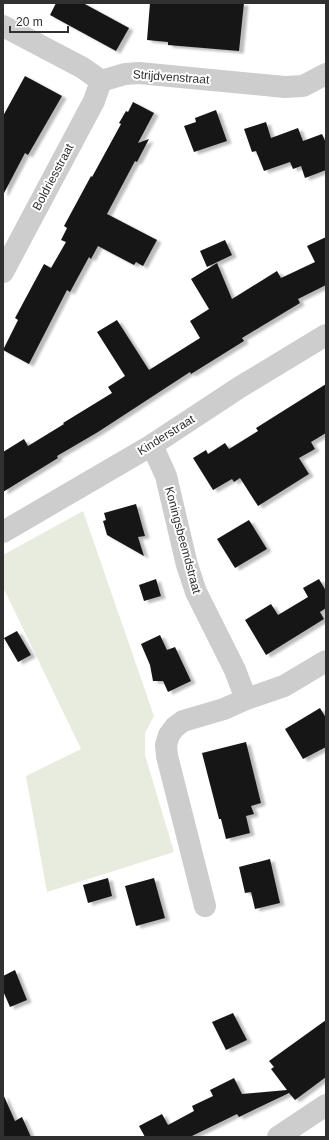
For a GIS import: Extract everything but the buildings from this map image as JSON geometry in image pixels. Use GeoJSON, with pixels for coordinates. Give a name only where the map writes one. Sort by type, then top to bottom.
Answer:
{"type":"FeatureCollection","features":[{"type":"Feature","properties":{"kind":"street"},"geometry":{"type":"LineString","coordinates":[[3,26],[83,68],[101,81]]}},
{"type":"Feature","properties":{"kind":"street","name":"Strijdvenstraat"},"geometry":{"type":"LineString","coordinates":[[101,81],[125,74],[139,73],[285,87],[302,86],[326,74]]}},
{"type":"Feature","properties":{"kind":"street","name":"Boldriesstraat"},"geometry":{"type":"LineString","coordinates":[[3,272],[94,101],[101,81]]}},
{"type":"Feature","properties":{"kind":"street","name":"Kinderstraat"},"geometry":{"type":"LineString","coordinates":[[3,532],[152,444],[240,387],[326,335]]}},
{"type":"Feature","properties":{"kind":"street","name":"Koningsbeemdstraat"},"geometry":{"type":"LineString","coordinates":[[152,444],[166,476],[196,592],[234,670],[246,699]]}},
{"type":"Feature","properties":{"kind":"street"},"geometry":{"type":"LineString","coordinates":[[205,906],[167,756],[166,744],[169,735],[175,727],[183,721],[284,686],[326,661]]}},
{"type":"Feature","properties":{"kind":"street"},"geometry":{"type":"LineString","coordinates":[[278,1137],[326,1105]]}},
{"type":"Feature","properties":{"kind":"shaded area"},"geometry":{"type":"Polygon","coordinates":[[[83,511],[154,716],[145,733],[145,755],[174,852],[47,892],[26,776],[81,749],[3,587],[3,555],[83,511]]]}}]}
